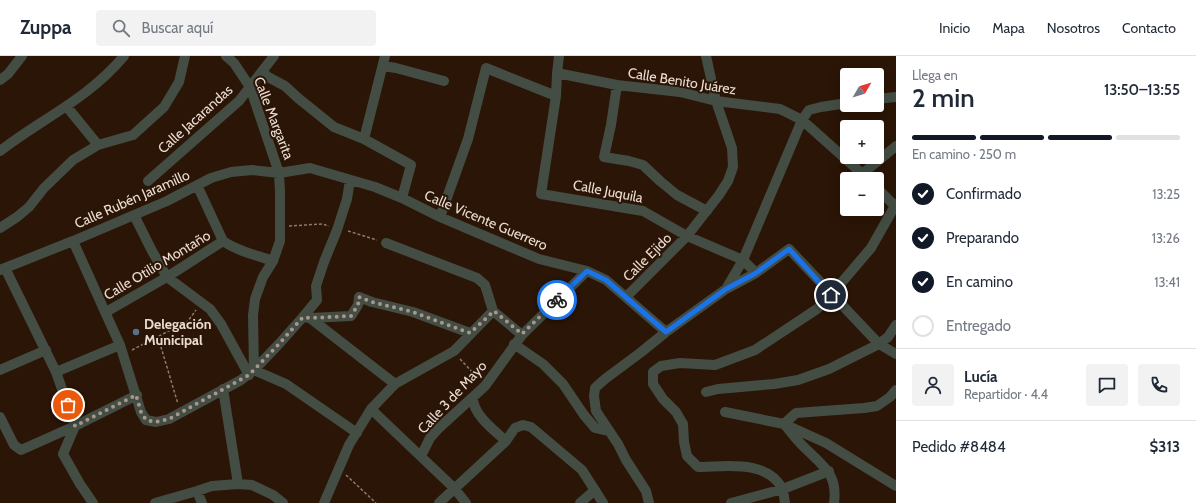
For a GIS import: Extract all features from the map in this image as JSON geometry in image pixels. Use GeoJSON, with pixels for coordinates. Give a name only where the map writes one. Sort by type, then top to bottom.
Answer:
{"type":"FeatureCollection","features":[{"type":"Feature","properties":{"kind":"street"},"geometry":{"type":"LineString","coordinates":[[4,77],[22,56]]}},
{"type":"Feature","properties":{"kind":"street"},"geometry":{"type":"LineString","coordinates":[[0,150],[24,133],[67,107],[92,88],[114,68],[124,56]]}},
{"type":"Feature","properties":{"kind":"street"},"geometry":{"type":"LineString","coordinates":[[0,228],[29,207],[44,188],[73,160],[98,145],[132,135],[164,107],[179,82],[185,56]]}},
{"type":"Feature","properties":{"kind":"street","name":"Calle Margarita"},"geometry":{"type":"LineString","coordinates":[[226,56],[234,63],[250,87],[279,173],[281,206],[280,241],[273,261],[262,276],[254,299],[251,373]]}},
{"type":"Feature","properties":{"kind":"street","name":"Calle Jacarandas"},"geometry":{"type":"LineString","coordinates":[[148,181],[239,101],[274,56]]}},
{"type":"Feature","properties":{"kind":"street"},"geometry":{"type":"LineString","coordinates":[[364,139],[384,56]]}},
{"type":"Feature","properties":{"kind":"street"},"geometry":{"type":"LineString","coordinates":[[440,217],[468,139],[486,68],[556,96],[556,73],[559,56]]}},
{"type":"Feature","properties":{"kind":"street","name":"Calle Ejido"},"geometry":{"type":"LineString","coordinates":[[626,297],[687,236],[719,195],[728,181],[733,167],[732,148],[716,101],[706,56]]}},
{"type":"Feature","properties":{"kind":"street"},"geometry":{"type":"LineString","coordinates":[[382,66],[396,68],[444,81]]}},
{"type":"Feature","properties":{"kind":"street"},"geometry":{"type":"LineString","coordinates":[[262,71],[268,77],[285,86],[334,127],[364,139],[412,165],[402,198]]}},
{"type":"Feature","properties":{"kind":"street","name":"Calle Benito Juárez"},"geometry":{"type":"LineString","coordinates":[[556,73],[617,85],[680,92],[716,101],[780,109],[802,120],[860,172]]}},
{"type":"Feature","properties":{"kind":"street"},"geometry":{"type":"LineString","coordinates":[[617,85],[604,158],[629,161],[643,165],[677,195],[706,210]]}},
{"type":"Feature","properties":{"kind":"street","name":"Calle Juquila"},"geometry":{"type":"LineString","coordinates":[[556,96],[541,194],[643,211],[687,236],[743,260]]}},
{"type":"Feature","properties":{"kind":"street"},"geometry":{"type":"LineString","coordinates":[[884,98],[896,97]]}},
{"type":"Feature","properties":{"kind":"street"},"geometry":{"type":"LineString","coordinates":[[726,289],[743,260],[802,120],[809,110],[840,104]]}},
{"type":"Feature","properties":{"kind":"street"},"geometry":{"type":"LineString","coordinates":[[67,107],[98,145]]}},
{"type":"Feature","properties":{"kind":"street"},"geometry":{"type":"LineString","coordinates":[[869,172],[896,146]]}},
{"type":"Feature","properties":{"kind":"street","name":"Calle Vicente Guerrero"},"geometry":{"type":"LineString","coordinates":[[279,173],[310,168],[375,187],[402,198],[440,217],[539,259],[587,271],[606,280],[666,332]]}},
{"type":"Feature","properties":{"kind":"street","name":"Calle Rubén Jaramillo"},"geometry":{"type":"LineString","coordinates":[[2,269],[167,201],[211,178],[232,172],[252,170],[279,173]]}},
{"type":"Feature","properties":{"kind":"street"},"geometry":{"type":"LineString","coordinates":[[73,241],[122,350],[141,412],[146,420],[156,422],[169,419],[241,380],[251,373],[306,318],[317,300],[316,286],[347,199],[350,180]]}},
{"type":"Feature","properties":{"kind":"street"},"geometry":{"type":"LineString","coordinates":[[197,185],[223,241],[247,253],[273,261]]}},
{"type":"Feature","properties":{"kind":"street"},"geometry":{"type":"LineString","coordinates":[[785,503],[783,489],[777,480],[762,470],[749,467],[698,467],[687,456],[682,424],[676,412],[663,399],[653,384],[653,372],[660,366],[680,363],[715,365],[755,350],[817,309],[831,295],[871,248],[896,205],[884,194]]}},
{"type":"Feature","properties":{"kind":"street"},"geometry":{"type":"LineString","coordinates":[[134,215],[167,277],[210,309],[251,373],[286,384],[357,433]]}},
{"type":"Feature","properties":{"kind":"street","name":"Calle Otilio Montaño"},"geometry":{"type":"LineString","coordinates":[[106,312],[167,277],[223,241]]}},
{"type":"Feature","properties":{"kind":"street"},"geometry":{"type":"LineString","coordinates":[[386,243],[477,278],[485,285],[494,311],[522,334]]}},
{"type":"Feature","properties":{"kind":"street"},"geometry":{"type":"LineString","coordinates":[[649,503],[646,491],[596,411],[594,396],[595,388],[605,378],[726,289],[756,273],[789,249],[879,344],[896,354]]}},
{"type":"Feature","properties":{"kind":"street"},"geometry":{"type":"LineString","coordinates":[[743,260],[756,273]]}},
{"type":"Feature","properties":{"kind":"street"},"geometry":{"type":"LineString","coordinates":[[2,269],[46,350],[56,372],[75,426],[63,454],[93,503]]}},
{"type":"Feature","properties":{"kind":"street","name":"Calle 3 de Mayo"},"geometry":{"type":"LineString","coordinates":[[421,456],[430,438],[439,428],[485,386],[522,334],[587,271]]}},
{"type":"Feature","properties":{"kind":"street"},"geometry":{"type":"LineString","coordinates":[[306,318],[351,316],[358,305],[359,297],[372,302],[413,312],[470,333]]}},
{"type":"Feature","properties":{"kind":"street"},"geometry":{"type":"LineString","coordinates":[[324,503],[349,445],[371,409],[395,384],[454,351],[470,333],[494,311]]}},
{"type":"Feature","properties":{"kind":"street"},"geometry":{"type":"LineString","coordinates":[[306,318],[395,384]]}},
{"type":"Feature","properties":{"kind":"street"},"geometry":{"type":"LineString","coordinates":[[706,392],[718,389],[774,384],[798,380],[829,369],[879,344],[888,338],[896,325]]}},
{"type":"Feature","properties":{"kind":"street"},"geometry":{"type":"LineString","coordinates":[[514,344],[543,364],[564,384],[595,428],[608,431]]}},
{"type":"Feature","properties":{"kind":"street"},"geometry":{"type":"LineString","coordinates":[[0,370],[46,350]]}},
{"type":"Feature","properties":{"kind":"street"},"geometry":{"type":"LineString","coordinates":[[56,372],[122,350]]}},
{"type":"Feature","properties":{"kind":"street"},"geometry":{"type":"LineString","coordinates":[[223,389],[238,484]]}},
{"type":"Feature","properties":{"kind":"street"},"geometry":{"type":"LineString","coordinates":[[784,424],[796,413],[876,406],[890,397],[896,390]]}},
{"type":"Feature","properties":{"kind":"street"},"geometry":{"type":"LineString","coordinates":[[0,417],[14,445],[21,450],[75,426],[136,395]]}},
{"type":"Feature","properties":{"kind":"street"},"geometry":{"type":"LineString","coordinates":[[473,398],[473,404],[485,422],[506,441]]}},
{"type":"Feature","properties":{"kind":"street"},"geometry":{"type":"LineString","coordinates":[[371,409],[454,488],[466,503]]}},
{"type":"Feature","properties":{"kind":"street"},"geometry":{"type":"LineString","coordinates":[[724,412],[784,424],[826,443],[896,486]]}},
{"type":"Feature","properties":{"kind":"street"},"geometry":{"type":"LineString","coordinates":[[784,424],[803,447],[829,471],[836,493],[834,503]]}},
{"type":"Feature","properties":{"kind":"street"},"geometry":{"type":"LineString","coordinates":[[440,503],[454,488],[506,441],[516,428],[523,425],[531,427],[582,470],[603,503]]}},
{"type":"Feature","properties":{"kind":"street"},"geometry":{"type":"LineString","coordinates":[[731,503],[783,489],[829,471]]}},
{"type":"Feature","properties":{"kind":"street"},"geometry":{"type":"LineString","coordinates":[[155,503],[212,486],[238,484],[252,486],[273,496],[283,503]]}},
{"type":"Feature","properties":{"kind":"street"},"geometry":{"type":"LineString","coordinates":[[580,503],[595,490]]}},
{"type":"Feature","properties":{"kind":"street"},"geometry":{"type":"LineString","coordinates":[[197,491],[202,503]]}},
{"type":"Feature","properties":{"kind":"path"},"geometry":{"type":"LineString","coordinates":[[122,350],[158,337],[188,321],[201,303]]}},
{"type":"Feature","properties":{"kind":"path"},"geometry":{"type":"LineString","coordinates":[[158,337],[181,412]]}},
{"type":"Feature","properties":{"kind":"path"},"geometry":{"type":"LineString","coordinates":[[454,351],[485,386]]}},
{"type":"Feature","properties":{"kind":"path"},"geometry":{"type":"LineString","coordinates":[[338,469],[376,503]]}},
{"type":"Feature","properties":{"kind":"way so far"},"geometry":{"type":"LineString","coordinates":[[68,405],[75,426],[136,395],[141,412],[146,420],[156,422],[169,419],[249,375],[303,317],[351,316],[358,305],[359,297],[372,302],[413,312],[470,333],[494,311],[522,334],[557,300]]}},
{"type":"Feature","properties":{"kind":"place","name":"Delegación Municipal"},"geometry":{"type":"Point","coordinates":[136,332]}},
{"type":"Feature","properties":{"kind":"route"},"geometry":{"type":"LineString","coordinates":[[557,300],[587,271],[606,280],[666,332],[726,289],[756,273],[789,249],[831,295]]}}]}
